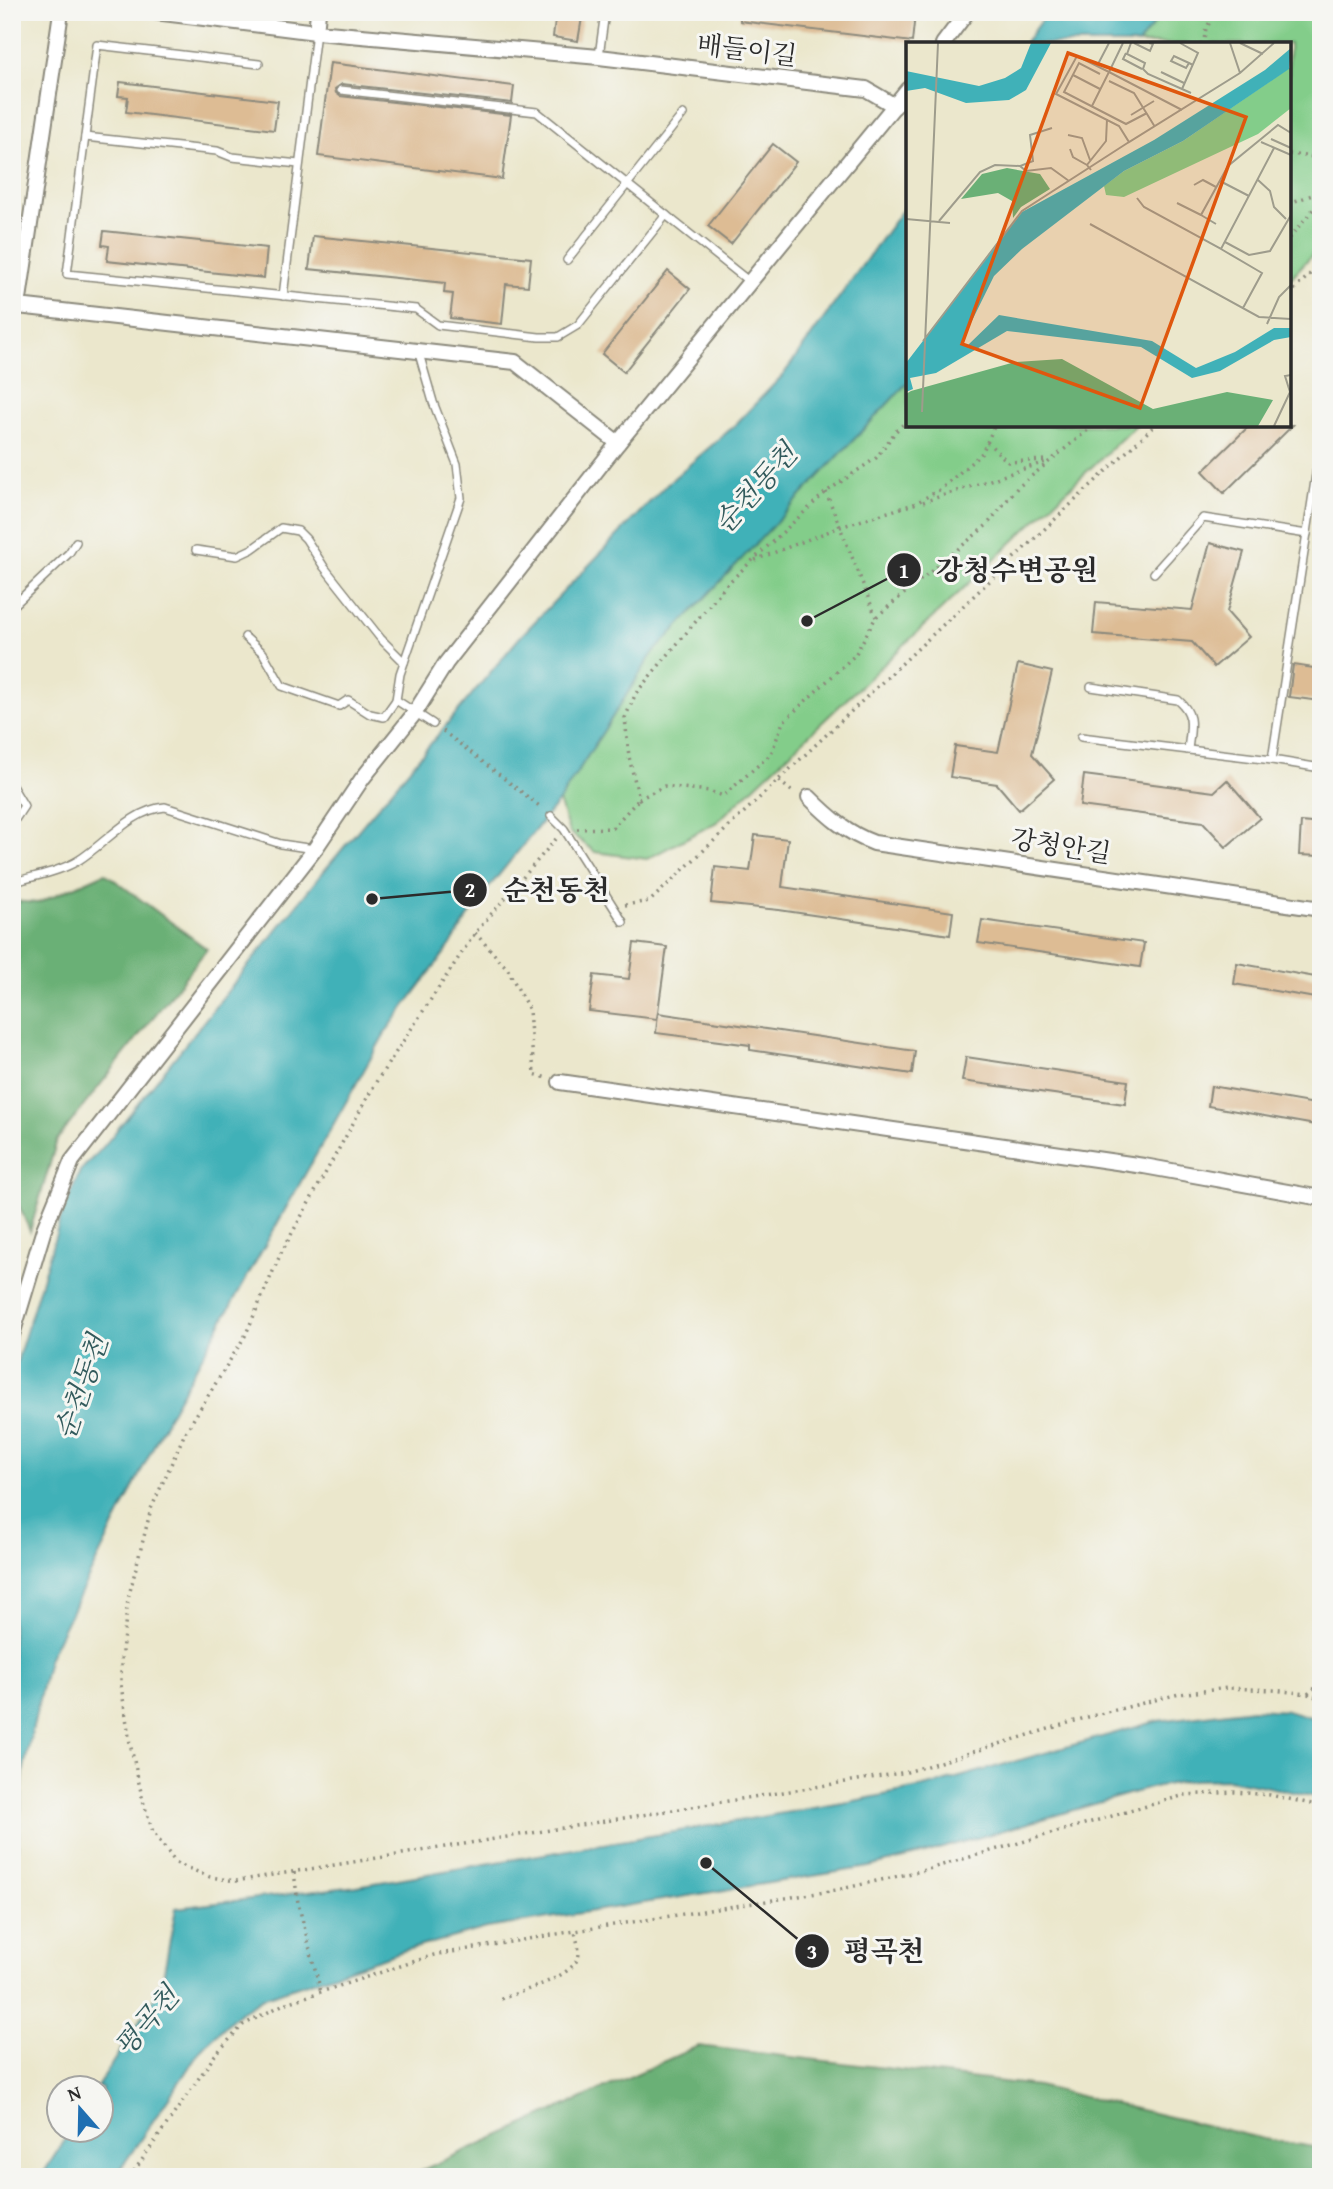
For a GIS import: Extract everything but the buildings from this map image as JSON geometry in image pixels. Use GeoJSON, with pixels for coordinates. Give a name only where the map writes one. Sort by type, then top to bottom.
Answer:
{"type":"FeatureCollection","features":[{"type":"Feature","properties":{"kind":"street"},"geometry":{"type":"LineString","coordinates":[[61,12],[18,306],[515,362],[618,443]]}},
{"type":"Feature","properties":{"kind":"street","name":"배들이길"},"geometry":{"type":"LineString","coordinates":[[155,12],[225,16],[316,32],[599,57],[866,89],[895,106]]}},
{"type":"Feature","properties":{"kind":"street"},"geometry":{"type":"LineString","coordinates":[[316,32],[318,12]]}},
{"type":"Feature","properties":{"kind":"street"},"geometry":{"type":"LineString","coordinates":[[944,42],[967,12]]}},
{"type":"Feature","properties":{"kind":"street"},"geometry":{"type":"LineString","coordinates":[[12,1335],[44,1229],[72,1161],[315,849],[362,779],[414,714],[446,663],[618,443],[906,92]]}},
{"type":"Feature","properties":{"kind":"street","name":"강청안길"},"geometry":{"type":"LineString","coordinates":[[809,797],[835,823],[874,843],[1321,908]]}},
{"type":"Feature","properties":{"kind":"street"},"geometry":{"type":"LineString","coordinates":[[560,1082],[1144,1166],[1321,1198]]}},
{"type":"Feature","properties":{"kind":"lane"},"geometry":{"type":"LineString","coordinates":[[599,57],[605,12]]}},
{"type":"Feature","properties":{"kind":"lane"},"geometry":{"type":"LineString","coordinates":[[283,296],[316,32]]}},
{"type":"Feature","properties":{"kind":"lane"},"geometry":{"type":"LineString","coordinates":[[259,64],[97,45],[67,274],[415,309],[438,325],[558,337],[578,325],[666,215]]}},
{"type":"Feature","properties":{"kind":"lane"},"geometry":{"type":"LineString","coordinates":[[341,90],[537,111],[751,283]]}},
{"type":"Feature","properties":{"kind":"lane"},"geometry":{"type":"LineString","coordinates":[[567,260],[683,114]]}},
{"type":"Feature","properties":{"kind":"lane"},"geometry":{"type":"LineString","coordinates":[[85,137],[217,151],[232,157],[299,164]]}},
{"type":"Feature","properties":{"kind":"lane"},"geometry":{"type":"LineString","coordinates":[[245,637],[262,653],[282,686],[339,706],[348,700],[370,714],[384,717],[396,700],[400,674],[461,498],[457,464],[433,402],[418,349]]}},
{"type":"Feature","properties":{"kind":"lane"},"geometry":{"type":"LineString","coordinates":[[1272,760],[1307,534],[1318,484],[1321,442]]}},
{"type":"Feature","properties":{"kind":"lane"},"geometry":{"type":"LineString","coordinates":[[1154,573],[1203,518],[1307,534]]}},
{"type":"Feature","properties":{"kind":"lane"},"geometry":{"type":"LineString","coordinates":[[196,550],[237,555],[281,528],[298,531],[381,639],[404,662]]}},
{"type":"Feature","properties":{"kind":"lane"},"geometry":{"type":"LineString","coordinates":[[12,607],[76,542]]}},
{"type":"Feature","properties":{"kind":"lane"},"geometry":{"type":"LineString","coordinates":[[1091,687],[1178,700],[1187,708],[1191,723],[1188,750]]}},
{"type":"Feature","properties":{"kind":"lane"},"geometry":{"type":"LineString","coordinates":[[396,700],[433,724]]}},
{"type":"Feature","properties":{"kind":"lane"},"geometry":{"type":"LineString","coordinates":[[1081,737],[1321,768]]}},
{"type":"Feature","properties":{"kind":"lane"},"geometry":{"type":"LineString","coordinates":[[12,786],[24,806],[12,824]]}},
{"type":"Feature","properties":{"kind":"lane"},"geometry":{"type":"LineString","coordinates":[[12,883],[78,861],[109,835],[153,808],[165,807],[281,844],[315,849]]}},
{"type":"Feature","properties":{"kind":"lane"},"geometry":{"type":"LineString","coordinates":[[551,816],[564,830],[623,922]]}},
{"type":"Feature","properties":{"kind":"path"},"geometry":{"type":"LineString","coordinates":[[1203,42],[1206,28],[1217,12]]}},
{"type":"Feature","properties":{"kind":"path"},"geometry":{"type":"LineString","coordinates":[[1291,154],[1321,158]]}},
{"type":"Feature","properties":{"kind":"path"},"geometry":{"type":"LineString","coordinates":[[1291,203],[1321,192]]}},
{"type":"Feature","properties":{"kind":"path"},"geometry":{"type":"LineString","coordinates":[[1291,236],[1321,200]]}},
{"type":"Feature","properties":{"kind":"path"},"geometry":{"type":"LineString","coordinates":[[1291,293],[1321,263]]}},
{"type":"Feature","properties":{"kind":"path"},"geometry":{"type":"LineString","coordinates":[[639,799],[629,757],[625,718],[636,693],[728,583],[827,492],[876,458],[906,422]]}},
{"type":"Feature","properties":{"kind":"path"},"geometry":{"type":"LineString","coordinates":[[914,505],[941,489],[982,453],[994,427]]}},
{"type":"Feature","properties":{"kind":"path"},"geometry":{"type":"LineString","coordinates":[[1092,427],[1017,488],[987,525],[876,617],[855,655],[783,722],[771,754],[723,796],[709,791],[664,786],[639,799],[612,828],[564,830],[475,933],[376,1082],[281,1253],[246,1336],[185,1433],[151,1509],[128,1599],[121,1660],[121,1685],[130,1743],[153,1832],[176,1863],[209,1877],[236,1881],[907,1772],[1088,1717],[1179,1694],[1228,1688],[1308,1694],[1321,1699]]}},
{"type":"Feature","properties":{"kind":"path"},"geometry":{"type":"LineString","coordinates":[[612,908],[650,901],[1153,427]]}},
{"type":"Feature","properties":{"kind":"path"},"geometry":{"type":"LineString","coordinates":[[987,442],[1008,462],[1051,460]]}},
{"type":"Feature","properties":{"kind":"path"},"geometry":{"type":"LineString","coordinates":[[752,561],[840,527],[1051,460]]}},
{"type":"Feature","properties":{"kind":"path"},"geometry":{"type":"LineString","coordinates":[[827,492],[876,617]]}},
{"type":"Feature","properties":{"kind":"path"},"geometry":{"type":"LineString","coordinates":[[433,724],[551,816]]}},
{"type":"Feature","properties":{"kind":"path"},"geometry":{"type":"LineString","coordinates":[[475,933],[507,968],[528,1010],[534,1074],[560,1082]]}},
{"type":"Feature","properties":{"kind":"path"},"geometry":{"type":"LineString","coordinates":[[1308,1694],[1321,1683]]}},
{"type":"Feature","properties":{"kind":"path"},"geometry":{"type":"LineString","coordinates":[[130,2177],[215,2055],[243,2025],[284,2004],[434,1955],[837,1890],[925,1870],[1185,1796],[1246,1793],[1270,1795],[1321,1806]]}},
{"type":"Feature","properties":{"kind":"path"},"geometry":{"type":"LineString","coordinates":[[294,1872],[298,1903],[321,1992]]}},
{"type":"Feature","properties":{"kind":"path"},"geometry":{"type":"LineString","coordinates":[[501,1999],[568,1971],[578,1959],[575,1931]]}},
{"type":"Feature","properties":{"kind":"green space"},"geometry":{"type":"Polygon","coordinates":[[[1163,12],[1321,12],[1321,245],[1291,278],[1291,42],[1140,42],[1163,12]]]}},
{"type":"Feature","properties":{"kind":"green space"},"geometry":{"type":"Polygon","coordinates":[[[906,384],[906,427],[1134,427],[717,822],[647,859],[595,852],[569,832],[559,801],[653,653],[906,384]]]}},
{"type":"Feature","properties":{"kind":"green space"},"geometry":{"type":"Polygon","coordinates":[[[105,873],[207,949],[57,1140],[30,1231],[12,1190],[12,901],[38,903],[105,873]]]}},
{"type":"Feature","properties":{"kind":"green space"},"geometry":{"type":"Polygon","coordinates":[[[698,2046],[1038,2086],[1264,2139],[1321,2148],[1321,2177],[407,2177],[698,2046]]]}},
{"type":"Feature","properties":{"kind":"water"},"geometry":{"type":"Polygon","coordinates":[[[1047,12],[1163,12],[1140,42],[1025,42],[1047,12]]]}},
{"type":"Feature","properties":{"kind":"water"},"geometry":{"type":"Polygon","coordinates":[[[906,205],[906,384],[653,653],[559,801],[481,897],[452,943],[385,1033],[169,1415],[48,1659],[24,1768],[14,1886],[16,1974],[12,2008],[12,1378],[61,1217],[80,1171],[104,1146],[319,877],[520,637],[667,484],[733,427],[783,375],[906,205]]]}},
{"type":"Feature","properties":{"kind":"water"},"geometry":{"type":"Polygon","coordinates":[[[1252,1709],[1290,1711],[1321,1720],[1321,1798],[1229,1779],[1192,1780],[1153,1787],[869,1867],[487,1928],[403,1951],[265,1997],[240,2012],[203,2047],[115,2177],[41,2177],[62,2144],[116,2144],[116,2074],[105,2074],[154,1998],[163,1977],[176,1908],[357,1886],[849,1802],[928,1786],[1158,1721],[1252,1709]]]}},
{"type":"Feature","properties":{"kind":"place","name":"강청수변공원"},"geometry":{"type":"Point","coordinates":[807,621]}},
{"type":"Feature","properties":{"kind":"place","name":"순천동천"},"geometry":{"type":"Point","coordinates":[372,899]}},
{"type":"Feature","properties":{"kind":"place","name":"평곡천"},"geometry":{"type":"Point","coordinates":[706,1863]}}]}
